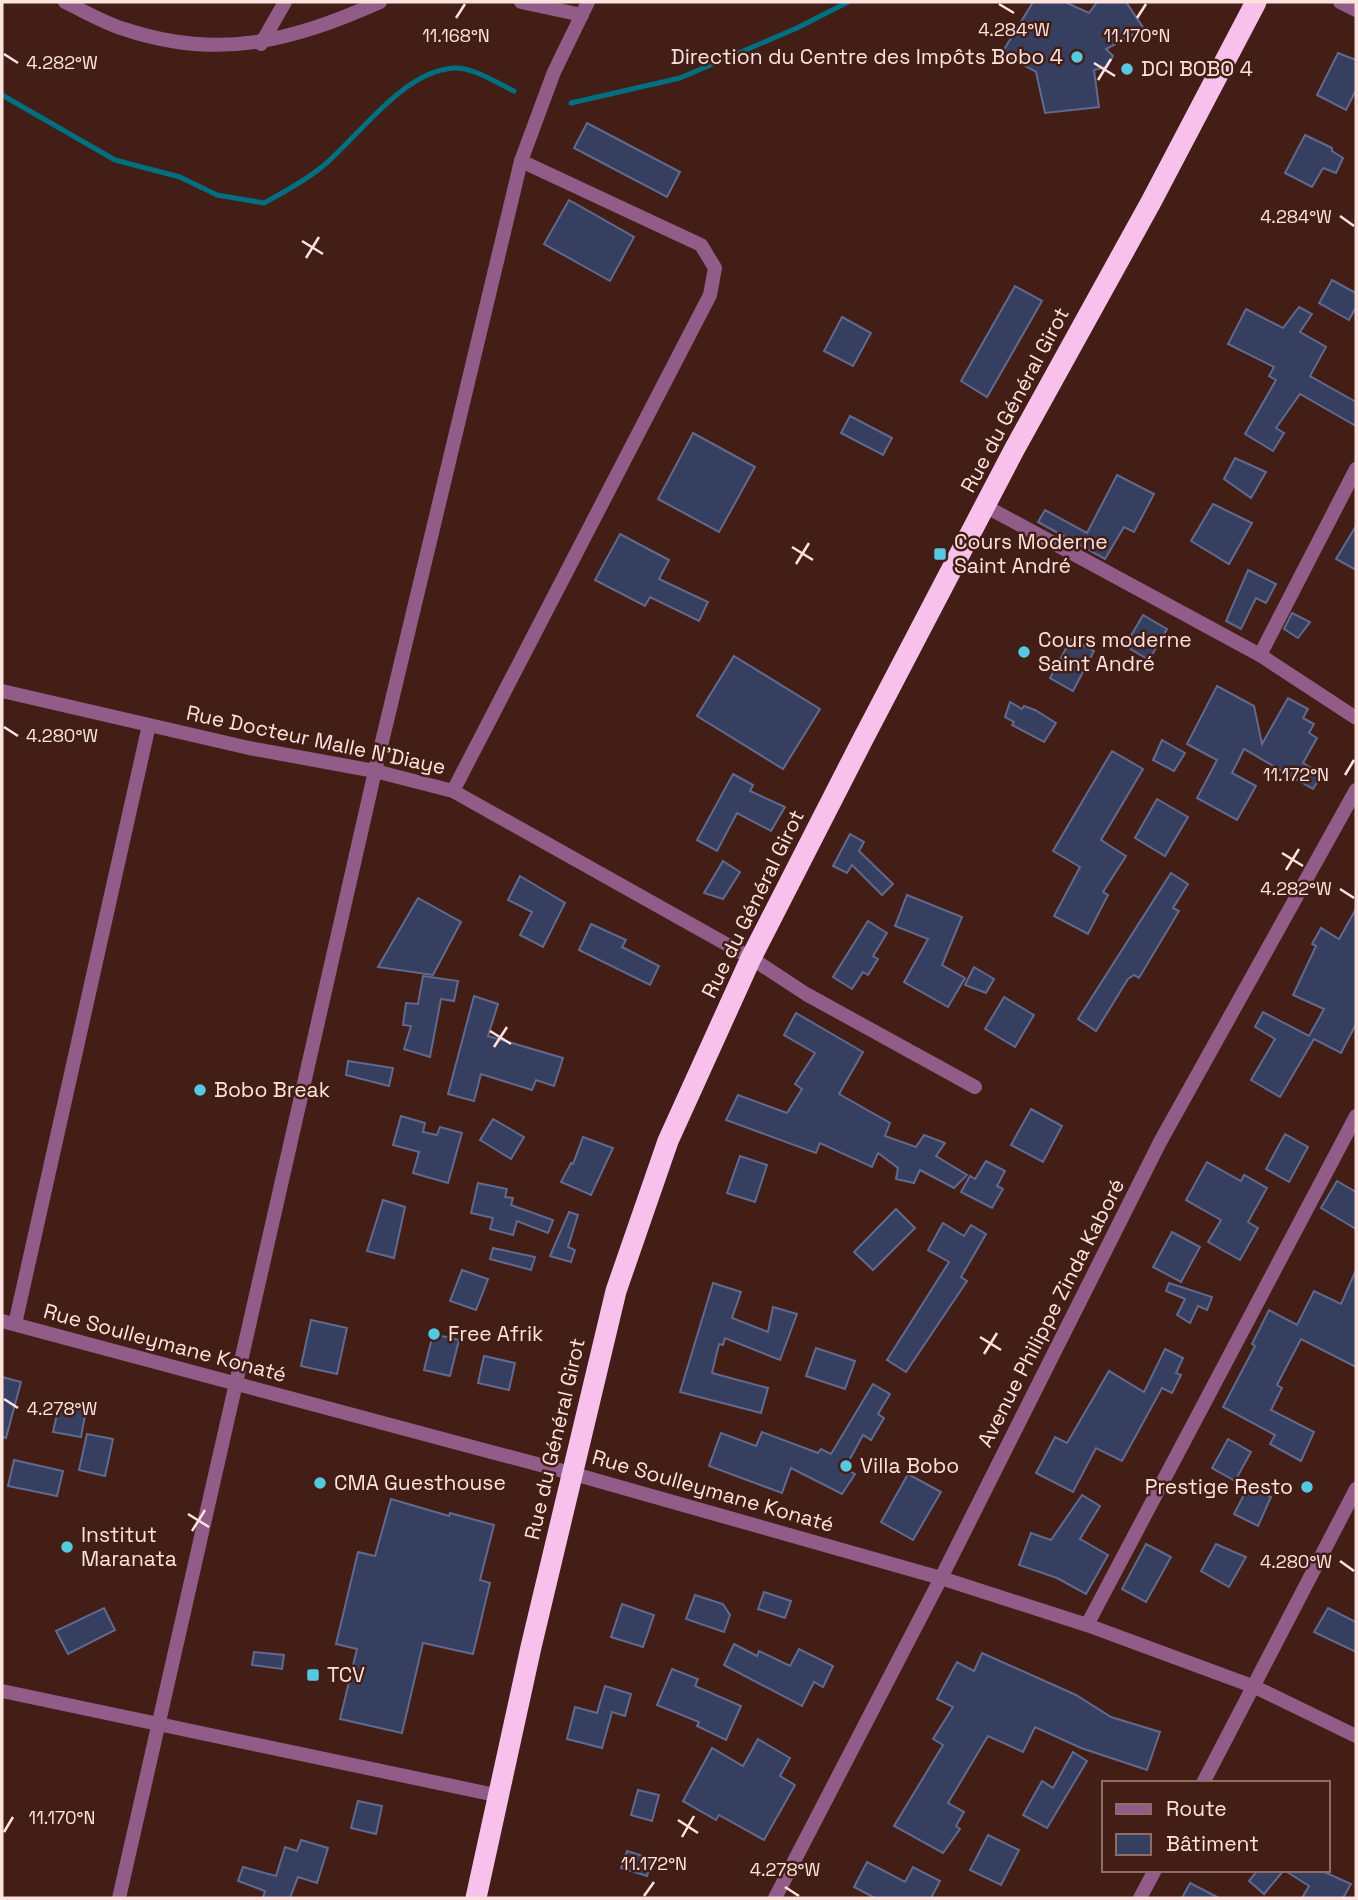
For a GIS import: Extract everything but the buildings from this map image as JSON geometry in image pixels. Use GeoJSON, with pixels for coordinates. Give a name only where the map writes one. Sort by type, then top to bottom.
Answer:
{"type":"FeatureCollection","features":[{"type":"Feature","properties":{"kind":"highway","name":"Rue du Général Girot"},"geometry":{"type":"LineString","coordinates":[[476,1898],[531,1647],[616,1291],[668,1141],[751,958],[985,506],[1256,2]]}},
{"type":"Feature","properties":{"kind":"street"},"geometry":{"type":"LineString","coordinates":[[65,2],[121,29],[150,37],[202,45],[261,44],[332,23],[380,2]]}},
{"type":"Feature","properties":{"kind":"street"},"geometry":{"type":"LineString","coordinates":[[261,44],[285,2]]}},
{"type":"Feature","properties":{"kind":"street"},"geometry":{"type":"LineString","coordinates":[[119,1898],[375,771],[520,161],[554,72],[585,8],[522,2]]}},
{"type":"Feature","properties":{"kind":"street"},"geometry":{"type":"LineString","coordinates":[[1340,2],[1356,10]]}},
{"type":"Feature","properties":{"kind":"street"},"geometry":{"type":"LineString","coordinates":[[453,791],[710,295],[715,268],[701,245],[520,161]]}},
{"type":"Feature","properties":{"kind":"street"},"geometry":{"type":"LineString","coordinates":[[1261,654],[1356,469]]}},
{"type":"Feature","properties":{"kind":"street"},"geometry":{"type":"LineString","coordinates":[[985,506],[1261,654],[1356,718]]}},
{"type":"Feature","properties":{"kind":"street","name":"Rue Docteur Malle N'Diaye"},"geometry":{"type":"LineString","coordinates":[[2,691],[249,748],[375,771],[453,791],[751,958],[806,994],[975,1087]]}},
{"type":"Feature","properties":{"kind":"street"},"geometry":{"type":"LineString","coordinates":[[9,1323],[149,725]]}},
{"type":"Feature","properties":{"kind":"street","name":"Avenue Philippe Zinda Kaboré"},"geometry":{"type":"LineString","coordinates":[[775,1898],[942,1578],[1160,1142],[1356,790]]}},
{"type":"Feature","properties":{"kind":"street"},"geometry":{"type":"LineString","coordinates":[[1087,1625],[1356,1116]]}},
{"type":"Feature","properties":{"kind":"street","name":"Rue Soulleymane Konaté"},"geometry":{"type":"LineString","coordinates":[[9,1323],[574,1474],[942,1578],[1087,1625],[1255,1687],[1356,1736]]}},
{"type":"Feature","properties":{"kind":"street"},"geometry":{"type":"LineString","coordinates":[[1204,1781],[1356,1489]]}},
{"type":"Feature","properties":{"kind":"street"},"geometry":{"type":"LineString","coordinates":[[2,1690],[500,1796]]}},
{"type":"Feature","properties":{"kind":"street"},"geometry":{"type":"LineString","coordinates":[[1140,1898],[1154,1872]]}},
{"type":"Feature","properties":{"kind":"waterway"},"geometry":{"type":"LineString","coordinates":[[571,103],[680,78],[797,28],[848,2]]}},
{"type":"Feature","properties":{"kind":"waterway"},"geometry":{"type":"LineString","coordinates":[[2,95],[115,160],[180,177],[217,195],[264,203],[316,171],[383,106],[417,80],[435,72],[461,68],[485,76],[514,91]]}},
{"type":"Feature","properties":{"kind":"place","name":"Direction du Centre des Impôts Bobo 4"},"geometry":{"type":"Point","coordinates":[1077,57]}},
{"type":"Feature","properties":{"kind":"place","name":"DCI BOBO 4"},"geometry":{"type":"Point","coordinates":[1127,69]}},
{"type":"Feature","properties":{"kind":"place","name":"Cours Moderne Saint André"},"geometry":{"type":"Point","coordinates":[940,554]}},
{"type":"Feature","properties":{"kind":"place","name":"Cours moderne Saint André"},"geometry":{"type":"Point","coordinates":[1024,652]}},
{"type":"Feature","properties":{"kind":"place","name":"Bobo Break"},"geometry":{"type":"Point","coordinates":[200,1090]}},
{"type":"Feature","properties":{"kind":"place","name":"Free Afrik"},"geometry":{"type":"Point","coordinates":[434,1334]}},
{"type":"Feature","properties":{"kind":"place","name":"Villa Bobo"},"geometry":{"type":"Point","coordinates":[846,1466]}},
{"type":"Feature","properties":{"kind":"place","name":"CMA Guesthouse"},"geometry":{"type":"Point","coordinates":[320,1483]}},
{"type":"Feature","properties":{"kind":"place","name":"Prestige Resto"},"geometry":{"type":"Point","coordinates":[1307,1487]}},
{"type":"Feature","properties":{"kind":"place","name":"Institut Maranata"},"geometry":{"type":"Point","coordinates":[67,1547]}},
{"type":"Feature","properties":{"kind":"place","name":"TCV"},"geometry":{"type":"Point","coordinates":[313,1675]}}]}
